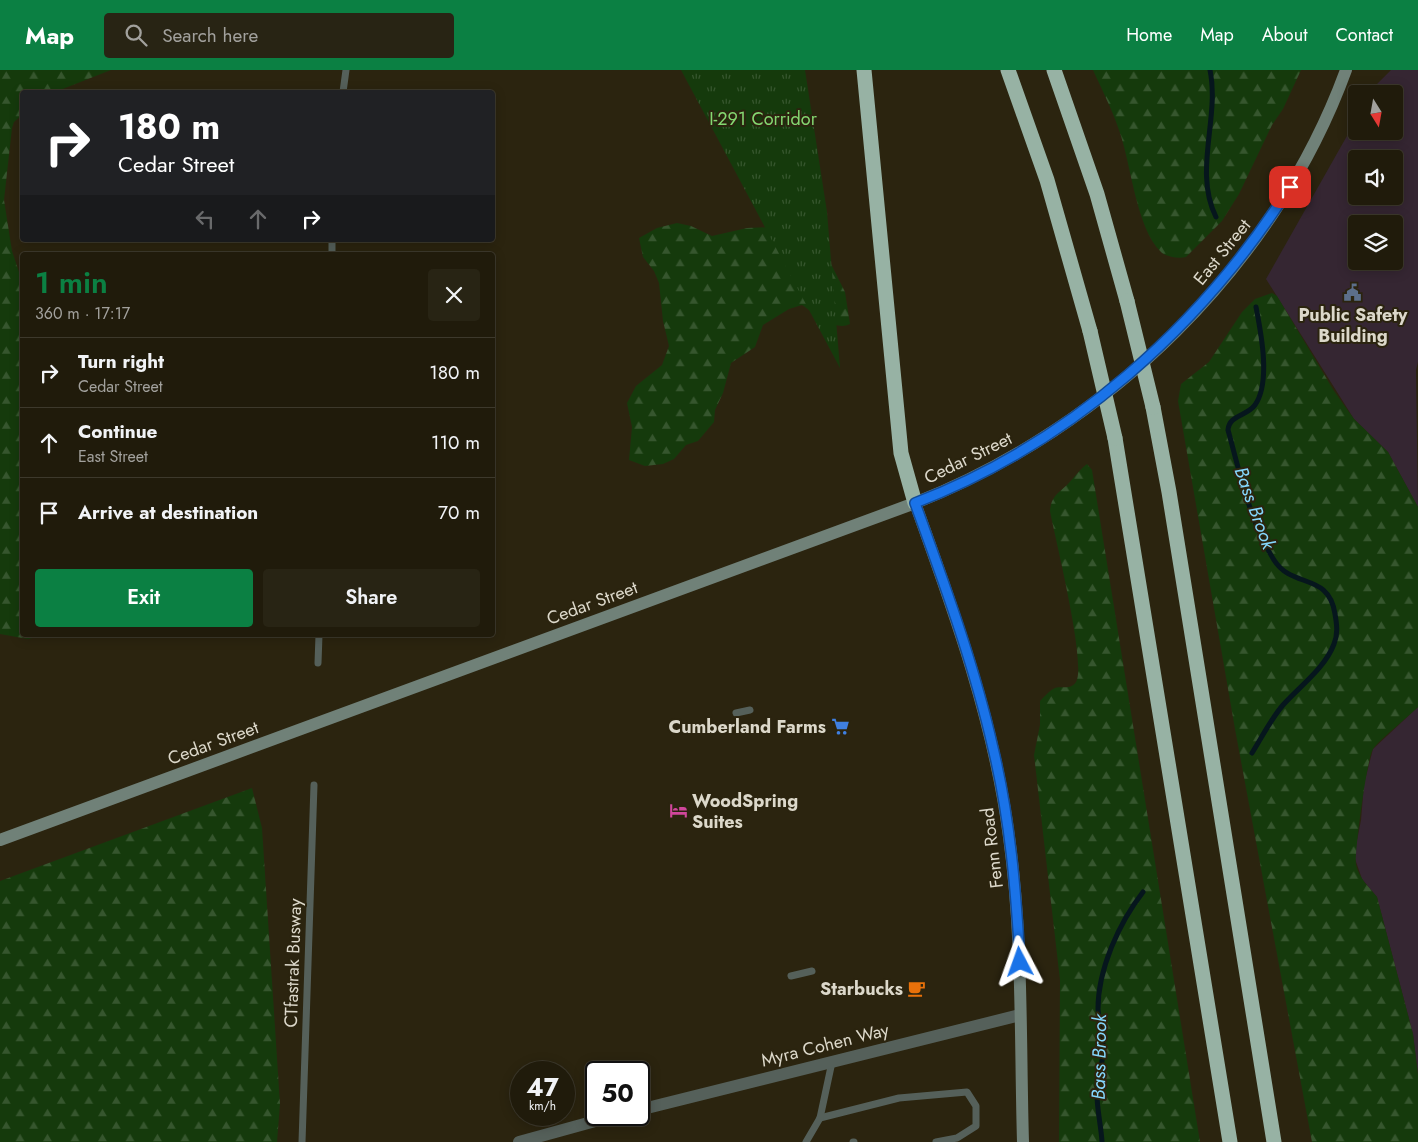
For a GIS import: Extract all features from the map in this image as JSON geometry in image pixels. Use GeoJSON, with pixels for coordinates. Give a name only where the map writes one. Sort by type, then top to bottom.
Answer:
{"type":"FeatureCollection","features":[{"type":"Feature","properties":{"kind":"highway"},"geometry":{"type":"LineString","coordinates":[[864,70],[901,453],[915,503]]}},
{"type":"Feature","properties":{"kind":"highway"},"geometry":{"type":"LineString","coordinates":[[1008,70],[1050,189],[1090,331],[1115,438],[1230,1142]]}},
{"type":"Feature","properties":{"kind":"highway"},"geometry":{"type":"LineString","coordinates":[[1054,70],[1097,194],[1127,300],[1153,407],[1169,492],[1274,1142]]}},
{"type":"Feature","properties":{"kind":"main road","name":"East Street"},"geometry":{"type":"LineString","coordinates":[[1165,340],[1218,286],[1271,217],[1315,142],[1346,70]]}},
{"type":"Feature","properties":{"kind":"main road","name":"Cedar Street"},"geometry":{"type":"LineString","coordinates":[[0,840],[915,503],[978,475],[1041,440],[1094,401],[1165,340]]}},
{"type":"Feature","properties":{"kind":"main road","name":"Fenn Road"},"geometry":{"type":"LineString","coordinates":[[915,503],[948,592],[997,763],[1012,864],[1021,972],[1020,1015],[1023,1142]]}},
{"type":"Feature","properties":{"kind":"street","name":"Myra Cohen Way"},"geometry":{"type":"LineString","coordinates":[[650,1107],[1020,1015]]}},
{"type":"Feature","properties":{"kind":"street"},"geometry":{"type":"LineString","coordinates":[[519,1142],[585,1124]]}},
{"type":"Feature","properties":{"kind":"lane"},"geometry":{"type":"LineString","coordinates":[[344,90],[346,70]]}},
{"type":"Feature","properties":{"kind":"lane"},"geometry":{"type":"LineString","coordinates":[[318,663],[319,637]]}},
{"type":"Feature","properties":{"kind":"lane"},"geometry":{"type":"LineString","coordinates":[[736,713],[750,710]]}},
{"type":"Feature","properties":{"kind":"lane","name":"CTfastrak Busway"},"geometry":{"type":"LineString","coordinates":[[302,1142],[314,785]]}},
{"type":"Feature","properties":{"kind":"lane"},"geometry":{"type":"LineString","coordinates":[[791,976],[812,971]]}},
{"type":"Feature","properties":{"kind":"lane"},"geometry":{"type":"LineString","coordinates":[[806,1142],[820,1118],[832,1062]]}},
{"type":"Feature","properties":{"kind":"lane"},"geometry":{"type":"LineString","coordinates":[[820,1118],[899,1098],[967,1092],[976,1106],[976,1126],[957,1138],[936,1142]]}},
{"type":"Feature","properties":{"kind":"shaded area"},"geometry":{"type":"Polygon","coordinates":[[[1391,70],[1418,70],[1418,362],[1416,370],[1418,507],[1388,452],[1354,419],[1266,279],[1348,134],[1348,140],[1403,140],[1403,85],[1376,85],[1391,70]]]}},
{"type":"Feature","properties":{"kind":"shaded area"},"geometry":{"type":"Polygon","coordinates":[[[1418,707],[1418,1075],[1413,1034],[1377,897],[1362,879],[1354,856],[1361,820],[1364,784],[1373,749],[1418,707]]]}},
{"type":"Feature","properties":{"kind":"green space"},"geometry":{"type":"Polygon","coordinates":[[[0,70],[111,70],[60,90],[20,90],[20,117],[14,122],[12,128],[4,200],[12,251],[20,275],[20,637],[36,637],[28,639],[0,634],[0,70]]]}},
{"type":"Feature","properties":{"kind":"green space","name":"I-291 Corridor"},"geometry":{"type":"Polygon","coordinates":[[[681,70],[805,70],[827,212],[840,368],[681,70]]]}},
{"type":"Feature","properties":{"kind":"green space"},"geometry":{"type":"Polygon","coordinates":[[[1093,70],[1301,70],[1239,194],[1222,221],[1186,257],[1180,258],[1163,254],[1153,241],[1146,227],[1140,212],[1119,130],[1093,70]]]}},
{"type":"Feature","properties":{"kind":"green space"},"geometry":{"type":"Polygon","coordinates":[[[677,223],[691,226],[712,236],[747,228],[773,227],[830,262],[845,292],[850,324],[838,326],[831,324],[802,305],[789,309],[763,325],[755,347],[731,363],[723,393],[715,410],[714,422],[698,441],[686,445],[674,459],[663,464],[645,466],[629,460],[632,427],[627,403],[636,386],[662,365],[669,346],[663,321],[659,283],[654,271],[643,257],[639,238],[657,228],[677,223]]]}},
{"type":"Feature","properties":{"kind":"green space"},"geometry":{"type":"Polygon","coordinates":[[[1272,293],[1277,296],[1334,391],[1354,419],[1388,452],[1418,507],[1418,707],[1381,740],[1370,756],[1364,787],[1356,865],[1359,874],[1377,897],[1413,1034],[1418,1075],[1418,1142],[1312,1142],[1235,729],[1178,401],[1181,384],[1209,362],[1242,312],[1255,299],[1272,293]]]}},
{"type":"Feature","properties":{"kind":"green space"},"geometry":{"type":"Polygon","coordinates":[[[1087,464],[1092,470],[1200,1142],[1059,1142],[1060,980],[1034,755],[1040,725],[1040,701],[1055,688],[1069,687],[1076,682],[1078,671],[1074,628],[1050,511],[1055,496],[1087,464]]]}},
{"type":"Feature","properties":{"kind":"green space"},"geometry":{"type":"Polygon","coordinates":[[[252,788],[262,828],[280,1104],[277,1142],[0,1142],[0,881],[252,788]]]}},
{"type":"Feature","properties":{"kind":"waterway","name":"Bass Brook"},"geometry":{"type":"LineString","coordinates":[[1210,70],[1212,107],[1207,181],[1216,217]]}},
{"type":"Feature","properties":{"kind":"waterway","name":"Bass Brook"},"geometry":{"type":"LineString","coordinates":[[1252,753],[1279,710],[1325,661],[1334,644],[1337,629],[1331,601],[1325,592],[1318,586],[1290,575],[1274,560],[1252,514],[1228,430],[1229,425],[1235,418],[1252,409],[1260,395],[1263,384],[1263,357],[1256,307]]}},
{"type":"Feature","properties":{"kind":"waterway","name":"Bass Brook"},"geometry":{"type":"LineString","coordinates":[[1102,1142],[1097,1095],[1103,1056],[1098,1009],[1099,994],[1106,963],[1118,932],[1143,892]]}},
{"type":"Feature","properties":{"kind":"place","name":"Public Safety Building"},"geometry":{"type":"Point","coordinates":[1353,292]}},
{"type":"Feature","properties":{"kind":"place","name":"Cumberland Farms"},"geometry":{"type":"Point","coordinates":[840,727]}},
{"type":"Feature","properties":{"kind":"place","name":"WoodSpring Suites"},"geometry":{"type":"Point","coordinates":[678,811]}},
{"type":"Feature","properties":{"kind":"place","name":"Starbucks"},"geometry":{"type":"Point","coordinates":[917,989]}},
{"type":"Feature","properties":{"kind":"route"},"geometry":{"type":"LineString","coordinates":[[1020,962],[1009,836],[993,748],[948,592],[915,503],[943,492],[1036,443],[1074,417],[1116,384],[1172,334],[1218,286],[1258,236],[1290,187]]}}]}
